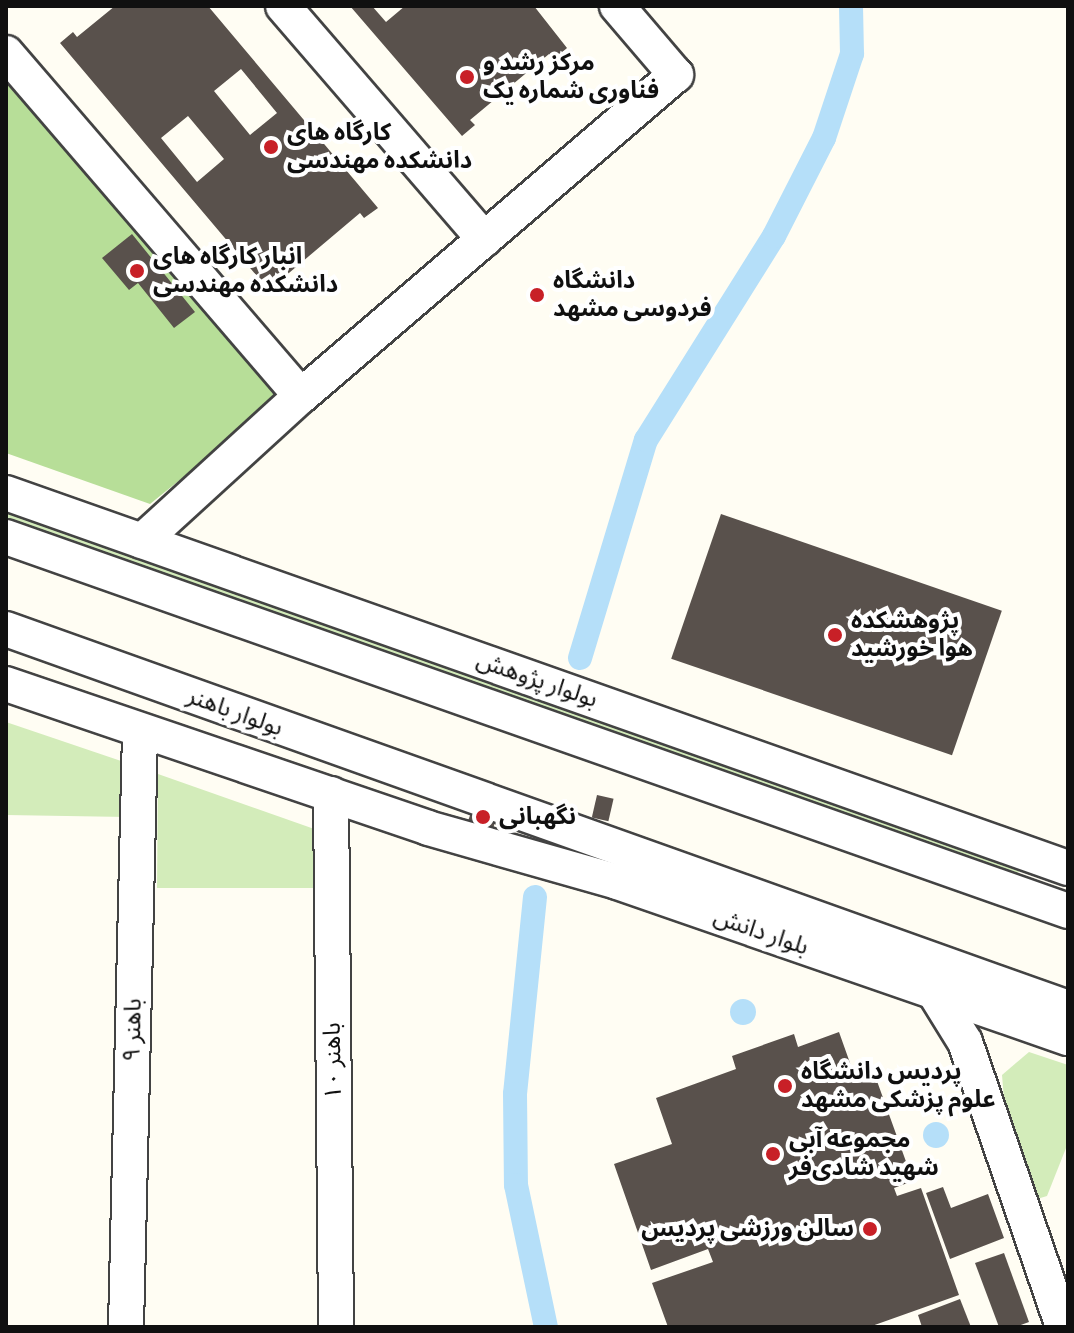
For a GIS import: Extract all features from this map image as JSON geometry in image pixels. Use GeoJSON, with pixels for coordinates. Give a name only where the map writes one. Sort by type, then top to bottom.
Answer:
{"type":"FeatureCollection","features":[{"type":"Feature","properties":{"kind":"street"},"geometry":{"type":"LineString","coordinates":[[283,6],[484,239]]}},
{"type":"Feature","properties":{"kind":"street"},"geometry":{"type":"LineString","coordinates":[[142,541],[301,396],[676,75],[617,6]]}},
{"type":"Feature","properties":{"kind":"street"},"geometry":{"type":"LineString","coordinates":[[6,53],[301,396]]}},
{"type":"Feature","properties":{"kind":"street","name":"بولوار پژوهش"},"geometry":{"type":"LineString","coordinates":[[6,493],[1058,859]]}},
{"type":"Feature","properties":{"kind":"street","name":"بولوار پژوهش"},"geometry":{"type":"LineString","coordinates":[[6,537],[1068,911]]}},
{"type":"Feature","properties":{"kind":"street","name":"بولوار باهنر"},"geometry":{"type":"LineString","coordinates":[[6,629],[453,790]]}},
{"type":"Feature","properties":{"kind":"street","name":"بولوار باهنر"},"geometry":{"type":"LineString","coordinates":[[6,684],[140,732],[439,830]]}},
{"type":"Feature","properties":{"kind":"street","name":"باهنر ۹"},"geometry":{"type":"LineString","coordinates":[[126,1327],[140,732]]}},
{"type":"Feature","properties":{"kind":"street"},"geometry":{"type":"LineString","coordinates":[[439,830],[453,790]]}},
{"type":"Feature","properties":{"kind":"street","name":"بلوار دانش"},"geometry":{"type":"LineString","coordinates":[[453,790],[622,867],[935,977],[1068,1038]]}},
{"type":"Feature","properties":{"kind":"street","name":"باهنر ۱۰"},"geometry":{"type":"LineString","coordinates":[[331,794],[336,1327]]}},
{"type":"Feature","properties":{"kind":"street","name":"بلوار دانش"},"geometry":{"type":"LineString","coordinates":[[439,830],[622,867]]}},
{"type":"Feature","properties":{"kind":"street"},"geometry":{"type":"LineString","coordinates":[[1023,894],[1058,859]]}},
{"type":"Feature","properties":{"kind":"street"},"geometry":{"type":"LineString","coordinates":[[935,977],[965,1042],[1062,1327]]}},
{"type":"Feature","properties":{"kind":"street","name":"بلوار دانش"},"geometry":{"type":"LineString","coordinates":[[935,977],[1068,1008]]}},
{"type":"Feature","properties":{"kind":"green space"},"geometry":{"type":"Polygon","coordinates":[[[6,65],[289,392],[150,504],[6,453],[6,65]]]}},
{"type":"Feature","properties":{"kind":"green space"},"geometry":{"type":"Polygon","coordinates":[[[6,513],[1018,866],[1020,870],[1015,877],[6,528],[6,513]]]}},
{"type":"Feature","properties":{"kind":"green space"},"geometry":{"type":"Polygon","coordinates":[[[6,722],[127,763],[127,817],[6,815],[6,722]]]}},
{"type":"Feature","properties":{"kind":"green space"},"geometry":{"type":"Polygon","coordinates":[[[158,774],[320,831],[317,888],[157,888],[158,774]]]}},
{"type":"Feature","properties":{"kind":"green space"},"geometry":{"type":"Polygon","coordinates":[[[1029,1052],[1068,1065],[1068,1143],[1047,1196],[1037,1199],[1004,1099],[1002,1075],[1029,1052]]]}},
{"type":"Feature","properties":{"kind":"water"},"geometry":{"type":"Polygon","coordinates":[[[743,999],[752,1003],[756,1012],[752,1021],[743,1025],[734,1021],[730,1012],[734,1003],[743,999]]]}},
{"type":"Feature","properties":{"kind":"water"},"geometry":{"type":"Polygon","coordinates":[[[936,1122],[945,1126],[949,1135],[945,1144],[936,1148],[927,1144],[923,1135],[927,1126],[936,1122]]]}},
{"type":"Feature","properties":{"kind":"building","name":"کارگاه های دانشکده مهندسی"},"geometry":{"type":"Polygon","coordinates":[[[115,6],[208,6],[378,208],[364,218],[360,213],[283,278],[287,284],[273,295],[60,43],[73,32],[77,37],[115,6]],[[241,69],[214,91],[250,135],[277,113],[241,69]],[[188,116],[161,138],[197,182],[224,159],[188,116]]]}},
{"type":"Feature","properties":{"kind":"building","name":"مرکز رشد و فناوری شماره یک"},"geometry":{"type":"Polygon","coordinates":[[[350,6],[372,6],[386,22],[405,6],[534,6],[567,48],[554,59],[549,54],[470,120],[475,125],[462,136],[350,6]]]}},
{"type":"Feature","properties":{"kind":"building","name":"انبار کارگاه های دانشکده مهندسی"},"geometry":{"type":"Polygon","coordinates":[[[132,234],[195,312],[174,328],[138,283],[129,290],[102,258],[132,234]]]}},
{"type":"Feature","properties":{"kind":"building","name":"پژوهشکده هوا خورشید"},"geometry":{"type":"Polygon","coordinates":[[[721,514],[1002,611],[952,755],[671,659],[721,514]]]}},
{"type":"Feature","properties":{"kind":"building"},"geometry":{"type":"Polygon","coordinates":[[[597,795],[614,799],[608,821],[592,817],[597,795]]]}},
{"type":"Feature","properties":{"kind":"building","name":"نگهبانی"},"geometry":{"type":"Polygon","coordinates":[[[473,806],[498,814],[492,832],[467,824],[473,806]]]}},
{"type":"Feature","properties":{"kind":"building","name":"مجموعه آبی شهید شادی‌فر"},"geometry":{"type":"Polygon","coordinates":[[[839,1032],[855,1077],[873,1070],[913,1181],[894,1188],[897,1196],[921,1188],[959,1295],[869,1327],[668,1327],[652,1283],[713,1262],[708,1249],[651,1270],[614,1164],[672,1144],[656,1098],[736,1069],[732,1056],[794,1034],[798,1047],[839,1032]]]}},
{"type":"Feature","properties":{"kind":"building"},"geometry":{"type":"Polygon","coordinates":[[[943,1187],[951,1208],[988,1194],[1004,1238],[950,1259],[926,1193],[943,1187]]]}},
{"type":"Feature","properties":{"kind":"building"},"geometry":{"type":"Polygon","coordinates":[[[1004,1253],[1029,1322],[1015,1327],[999,1327],[975,1263],[1004,1253]]]}},
{"type":"Feature","properties":{"kind":"building"},"geometry":{"type":"Polygon","coordinates":[[[960,1299],[971,1327],[922,1327],[918,1315],[960,1299]]]}},
{"type":"Feature","properties":{"kind":"waterway"},"geometry":{"type":"LineString","coordinates":[[580,658],[646,440],[774,236],[824,138],[852,54],[851,6]]}},
{"type":"Feature","properties":{"kind":"waterway"},"geometry":{"type":"LineString","coordinates":[[535,897],[515,1094],[516,1185],[546,1327]]}},
{"type":"Feature","properties":{"kind":"place","name":"مرکز رشد و فناوری شماره یک"},"geometry":{"type":"Point","coordinates":[467,77]}},
{"type":"Feature","properties":{"kind":"place","name":"کارگاه های دانشکده مهندسی"},"geometry":{"type":"Point","coordinates":[271,147]}},
{"type":"Feature","properties":{"kind":"place","name":"انبار کارگاه های دانشکده مهندسی"},"geometry":{"type":"Point","coordinates":[137,271]}},
{"type":"Feature","properties":{"kind":"place","name":"دانشگاه فردوسی مشهد"},"geometry":{"type":"Point","coordinates":[537,295]}},
{"type":"Feature","properties":{"kind":"place","name":"پژوهشکده هوا خورشید"},"geometry":{"type":"Point","coordinates":[835,635]}},
{"type":"Feature","properties":{"kind":"place","name":"نگهبانی"},"geometry":{"type":"Point","coordinates":[483,817]}},
{"type":"Feature","properties":{"kind":"place","name":"پردیس دانشگاه علوم پزشکی مشهد"},"geometry":{"type":"Point","coordinates":[785,1086]}},
{"type":"Feature","properties":{"kind":"place","name":"مجموعه آبی شهید شادی‌فر"},"geometry":{"type":"Point","coordinates":[773,1154]}},
{"type":"Feature","properties":{"kind":"place","name":"سالن ورزشی پردیس"},"geometry":{"type":"Point","coordinates":[870,1229]}}]}
